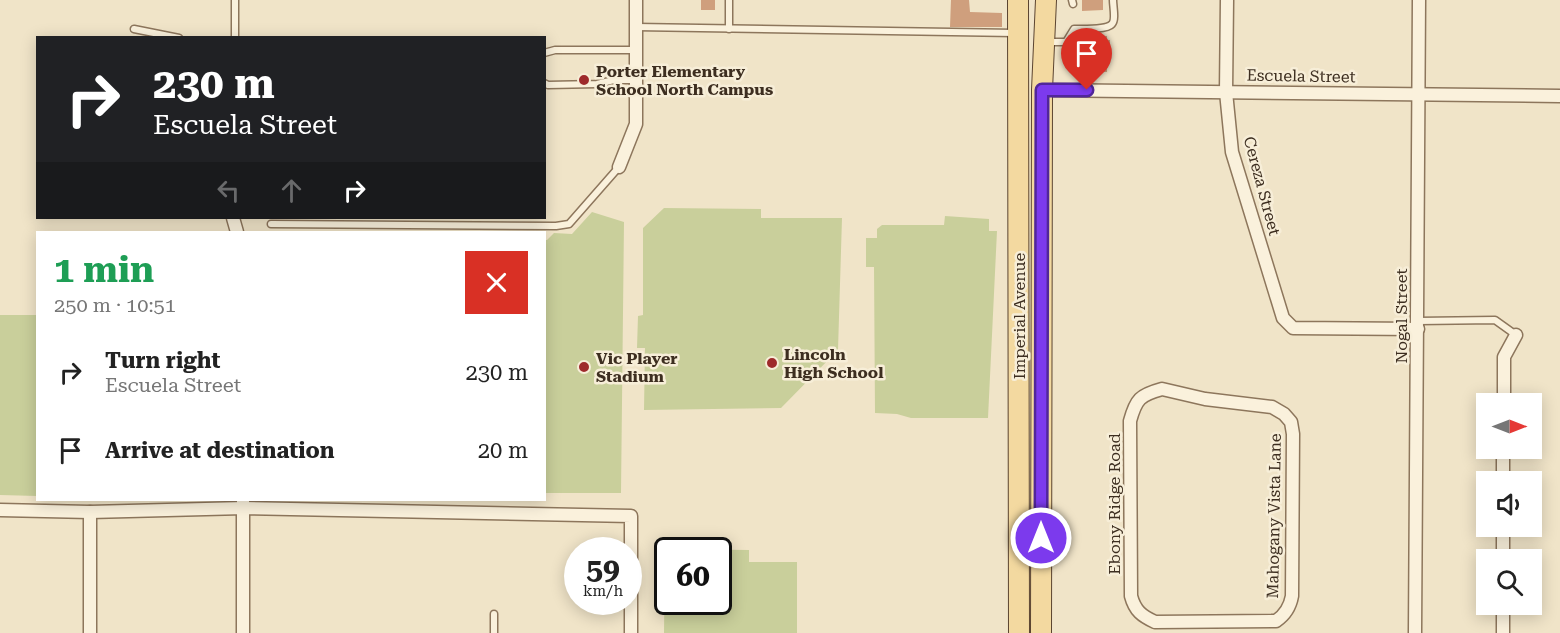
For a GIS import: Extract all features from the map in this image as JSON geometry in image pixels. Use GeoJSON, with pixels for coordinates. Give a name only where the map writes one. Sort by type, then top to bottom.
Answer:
{"type":"FeatureCollection","features":[{"type":"Feature","properties":{"kind":"main road","name":"Imperial Avenue"},"geometry":{"type":"LineString","coordinates":[[1018,0],[1019,633]]}},
{"type":"Feature","properties":{"kind":"main road","name":"Imperial Avenue"},"geometry":{"type":"LineString","coordinates":[[1041,633],[1042,90],[1046,0]]}},
{"type":"Feature","properties":{"kind":"street"},"geometry":{"type":"LineString","coordinates":[[619,167],[636,124],[636,0]]}},
{"type":"Feature","properties":{"kind":"street","name":"Cereza Street"},"geometry":{"type":"LineString","coordinates":[[1227,0],[1226,92],[1232,152],[1283,318],[1293,328],[1418,325]]}},
{"type":"Feature","properties":{"kind":"street","name":"Nogal Street"},"geometry":{"type":"LineString","coordinates":[[1415,633],[1419,0]]}},
{"type":"Feature","properties":{"kind":"street","name":"Escuela Street"},"geometry":{"type":"LineString","coordinates":[[1042,90],[1560,96]]}},
{"type":"Feature","properties":{"kind":"street"},"geometry":{"type":"LineString","coordinates":[[1504,393],[1504,357],[1516,335]]}},
{"type":"Feature","properties":{"kind":"street","name":"Ebony Ridge Road"},"geometry":{"type":"LineString","coordinates":[[1226,628],[1155,622],[1141,615],[1134,606],[1131,596],[1130,421],[1134,405],[1144,394],[1162,389],[1205,399],[1272,407],[1284,414]]}},
{"type":"Feature","properties":{"kind":"street","name":"Mahogany Vista Lane"},"geometry":{"type":"LineString","coordinates":[[1226,628],[1276,621],[1290,606],[1292,596],[1293,434],[1291,423],[1284,414]]}},
{"type":"Feature","properties":{"kind":"street"},"geometry":{"type":"LineString","coordinates":[[243,633],[244,504]]}},
{"type":"Feature","properties":{"kind":"street"},"geometry":{"type":"LineString","coordinates":[[0,510],[90,512],[244,504],[631,516],[631,633]]}},
{"type":"Feature","properties":{"kind":"street"},"geometry":{"type":"LineString","coordinates":[[90,512],[90,633]]}},
{"type":"Feature","properties":{"kind":"street"},"geometry":{"type":"LineString","coordinates":[[1503,615],[1503,633]]}},
{"type":"Feature","properties":{"kind":"lane"},"geometry":{"type":"LineString","coordinates":[[235,36],[236,0]]}},
{"type":"Feature","properties":{"kind":"lane"},"geometry":{"type":"LineString","coordinates":[[729,0],[729,29]]}},
{"type":"Feature","properties":{"kind":"lane"},"geometry":{"type":"LineString","coordinates":[[1043,42],[1066,42],[1074,29],[1104,28],[1111,25],[1113,0]]}},
{"type":"Feature","properties":{"kind":"lane"},"geometry":{"type":"LineString","coordinates":[[636,27],[1018,34]]}},
{"type":"Feature","properties":{"kind":"lane"},"geometry":{"type":"LineString","coordinates":[[134,29],[169,36]]}},
{"type":"Feature","properties":{"kind":"lane"},"geometry":{"type":"LineString","coordinates":[[546,52],[636,50]]}},
{"type":"Feature","properties":{"kind":"lane"},"geometry":{"type":"LineString","coordinates":[[546,84],[597,84],[614,80],[636,80]]}},
{"type":"Feature","properties":{"kind":"lane"},"geometry":{"type":"LineString","coordinates":[[271,224],[556,226],[569,224],[619,167]]}},
{"type":"Feature","properties":{"kind":"lane"},"geometry":{"type":"LineString","coordinates":[[1418,325],[1495,320],[1516,335]]}},
{"type":"Feature","properties":{"kind":"lane"},"geometry":{"type":"LineString","coordinates":[[494,614],[494,633]]}},
{"type":"Feature","properties":{"kind":"green space"},"geometry":{"type":"Polygon","coordinates":[[[664,208],[761,209],[761,218],[842,218],[838,350],[781,408],[644,410],[645,348],[637,348],[638,316],[643,315],[643,228],[664,208]]]}},
{"type":"Feature","properties":{"kind":"green space","name":"Vic Player Stadium"},"geometry":{"type":"Polygon","coordinates":[[[592,212],[624,222],[621,493],[546,493],[546,240],[554,233],[572,234],[592,212]]]}},
{"type":"Feature","properties":{"kind":"green space"},"geometry":{"type":"Polygon","coordinates":[[[945,216],[989,219],[989,231],[997,231],[988,418],[911,418],[897,414],[875,413],[874,267],[866,267],[866,238],[877,238],[877,229],[882,225],[944,225],[945,216]]]}},
{"type":"Feature","properties":{"kind":"green space"},"geometry":{"type":"Polygon","coordinates":[[[0,315],[36,315],[36,496],[0,495],[0,315]]]}},
{"type":"Feature","properties":{"kind":"green space"},"geometry":{"type":"Polygon","coordinates":[[[732,550],[749,550],[749,562],[797,562],[797,633],[664,633],[664,615],[732,615],[732,550]]]}},
{"type":"Feature","properties":{"kind":"building"},"geometry":{"type":"Polygon","coordinates":[[[701,0],[715,0],[715,10],[701,10],[701,0]]]}},
{"type":"Feature","properties":{"kind":"building"},"geometry":{"type":"Polygon","coordinates":[[[951,0],[969,0],[970,12],[1002,13],[1002,27],[950,27],[951,0]]]}},
{"type":"Feature","properties":{"kind":"building"},"geometry":{"type":"Polygon","coordinates":[[[1082,0],[1103,0],[1103,10],[1082,11],[1082,0]]]}},
{"type":"Feature","properties":{"kind":"building"},"geometry":{"type":"Polygon","coordinates":[[[1107,36],[1107,40],[1110,40],[1110,61],[1107,61],[1107,72],[1081,72],[1080,37],[1107,36]]]}},
{"type":"Feature","properties":{"kind":"place","name":"Porter Elementary School North Campus"},"geometry":{"type":"Point","coordinates":[584,80]}},
{"type":"Feature","properties":{"kind":"place","name":"Lincoln High School"},"geometry":{"type":"Point","coordinates":[772,363]}},
{"type":"Feature","properties":{"kind":"place","name":"Vic Player Stadium"},"geometry":{"type":"Point","coordinates":[584,367]}},
{"type":"Feature","properties":{"kind":"route"},"geometry":{"type":"LineString","coordinates":[[1041,538],[1042,90],[1087,90]]}}]}
